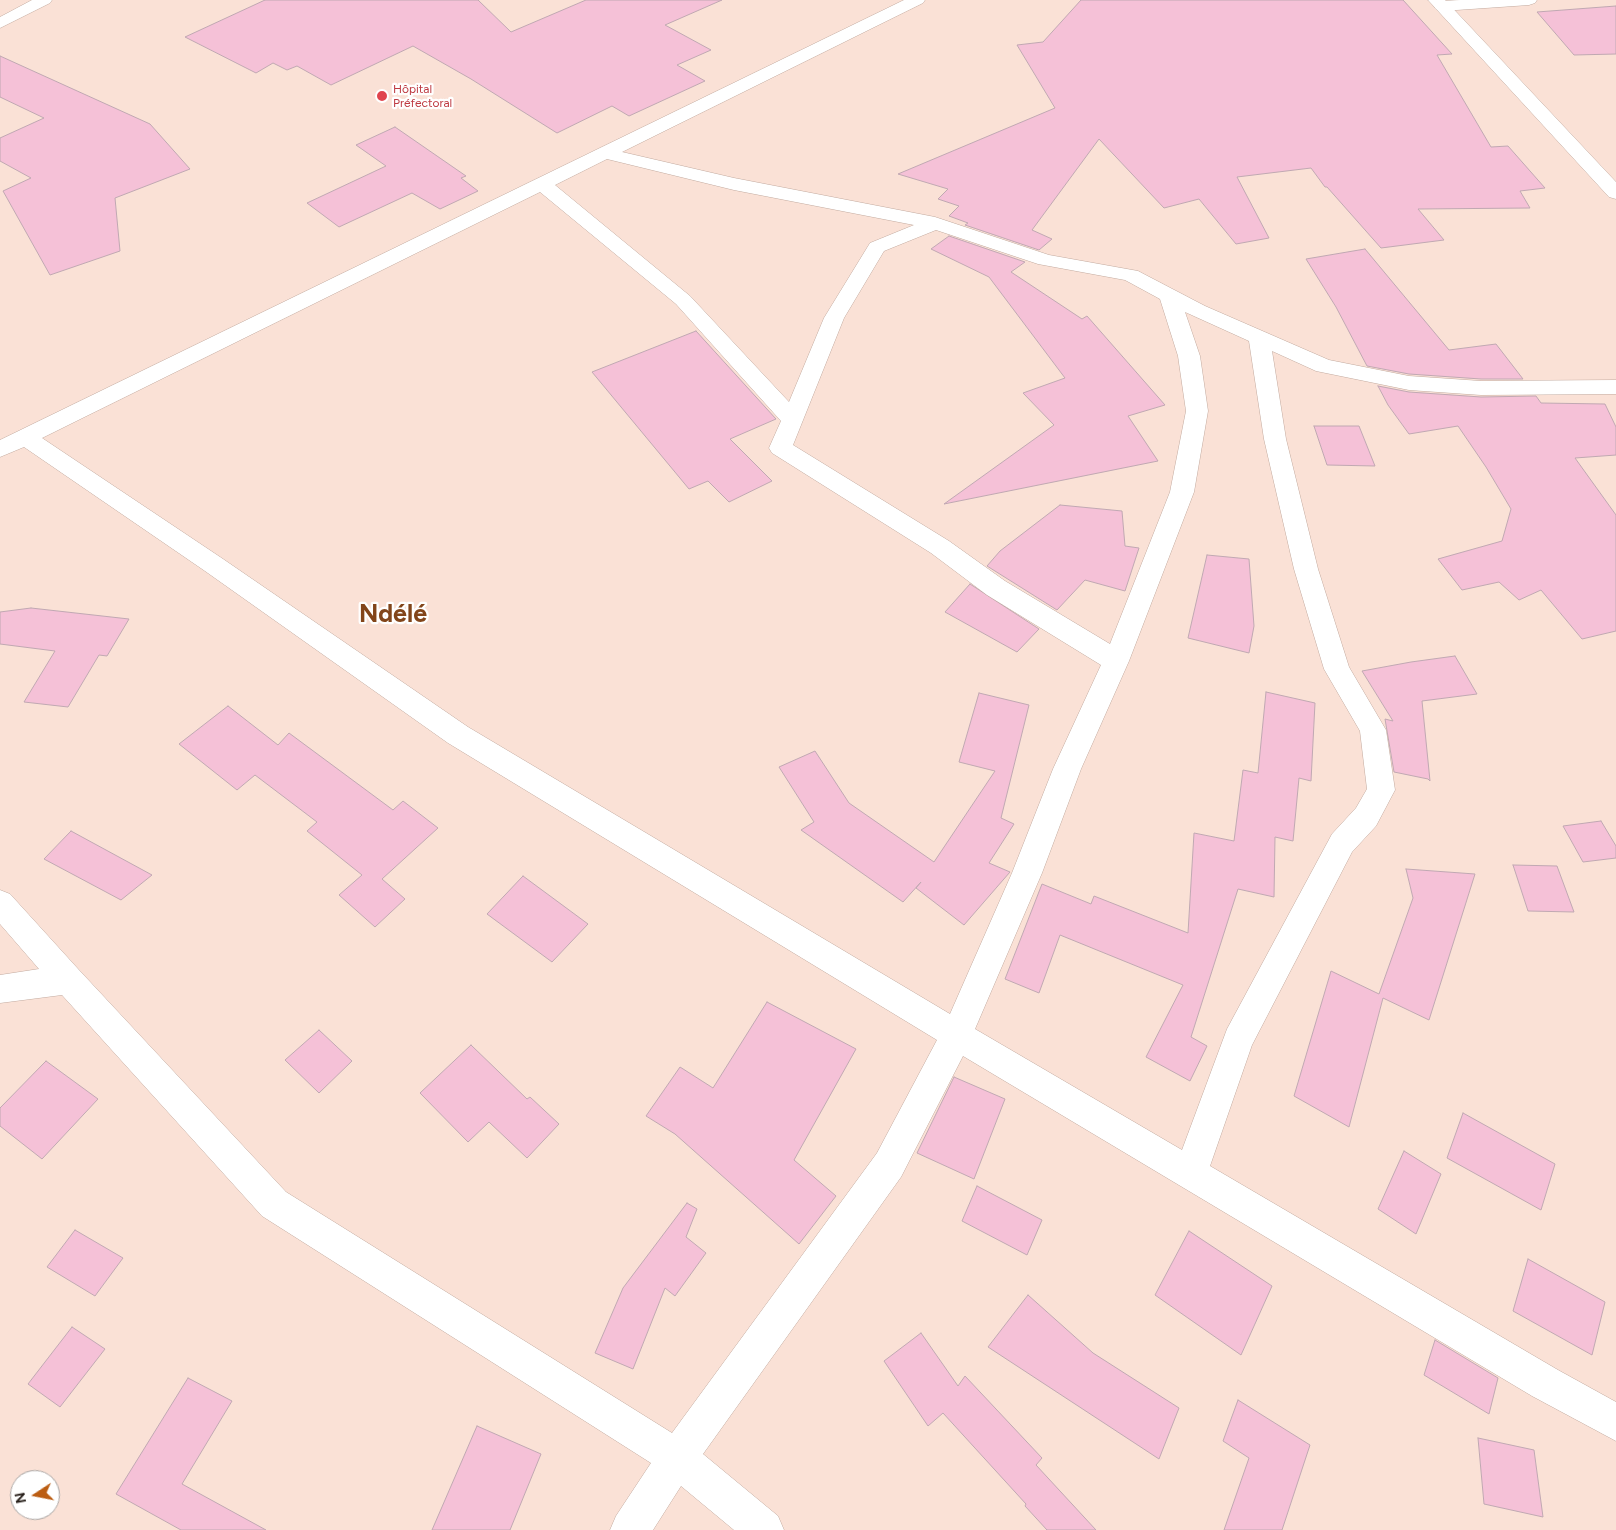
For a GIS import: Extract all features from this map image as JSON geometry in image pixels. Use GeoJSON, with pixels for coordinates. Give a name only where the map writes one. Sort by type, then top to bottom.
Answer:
{"type":"FeatureCollection","features":[{"type":"Feature","properties":{"kind":"street"},"geometry":{"type":"LineString","coordinates":[[0,23],[44,0]]}},
{"type":"Feature","properties":{"kind":"street"},"geometry":{"type":"LineString","coordinates":[[12,443],[917,0]]}},
{"type":"Feature","properties":{"kind":"street"},"geometry":{"type":"LineString","coordinates":[[1439,3],[1529,0]]}},
{"type":"Feature","properties":{"kind":"street"},"geometry":{"type":"LineString","coordinates":[[1439,3],[1616,193]]}},
{"type":"Feature","properties":{"kind":"street"},"geometry":{"type":"LineString","coordinates":[[605,152],[734,184],[935,223],[1045,260],[1130,275],[1198,311],[1324,366],[1409,383],[1480,388],[1616,387]]}},
{"type":"Feature","properties":{"kind":"street"},"geometry":{"type":"LineString","coordinates":[[542,184],[683,300],[793,420]]}},
{"type":"Feature","properties":{"kind":"street"},"geometry":{"type":"LineString","coordinates":[[935,223],[877,247],[834,318],[780,448],[940,547],[996,588],[1116,661]]}},
{"type":"Feature","properties":{"kind":"street"},"geometry":{"type":"LineString","coordinates":[[630,1530],[677,1458],[890,1165],[957,1035],[1027,873],[1067,769],[1116,661],[1182,492],[1197,411],[1189,356],[1169,295]]}},
{"type":"Feature","properties":{"kind":"street"},"geometry":{"type":"LineString","coordinates":[[1191,1173],[1238,1040],[1342,843],[1366,817],[1381,790],[1373,730],[1337,669],[1306,569],[1275,439],[1259,338]]}},
{"type":"Feature","properties":{"kind":"street"},"geometry":{"type":"LineString","coordinates":[[12,443],[214,565],[458,735],[957,1035],[1546,1383],[1616,1422]]}},
{"type":"Feature","properties":{"kind":"street"},"geometry":{"type":"LineString","coordinates":[[0,903],[68,980],[274,1204],[677,1458],[764,1530]]}},
{"type":"Feature","properties":{"kind":"street"},"geometry":{"type":"LineString","coordinates":[[0,989],[68,980]]}},
{"type":"Feature","properties":{"kind":"building"},"geometry":{"type":"Polygon","coordinates":[[[265,0],[478,0],[511,32],[586,0],[722,0],[665,25],[711,50],[677,65],[705,81],[629,116],[612,106],[557,133],[471,79],[413,46],[331,85],[297,66],[287,70],[273,63],[256,73],[185,37],[265,0]]]}},
{"type":"Feature","properties":{"kind":"building"},"geometry":{"type":"Polygon","coordinates":[[[1081,0],[1403,0],[1452,54],[1437,55],[1491,147],[1508,146],[1545,188],[1520,191],[1530,208],[1418,209],[1444,240],[1381,248],[1325,187],[1311,168],[1237,177],[1269,238],[1236,244],[1199,199],[1164,208],[1099,139],[1032,230],[1052,239],[1039,250],[965,225],[968,223],[949,216],[959,206],[938,199],[948,189],[898,174],[1055,108],[1017,45],[1043,42],[1081,0]]]}},
{"type":"Feature","properties":{"kind":"building"},"geometry":{"type":"Polygon","coordinates":[[[1616,6],[1616,54],[1574,55],[1537,12],[1616,6]]]}},
{"type":"Feature","properties":{"kind":"building"},"geometry":{"type":"Polygon","coordinates":[[[0,56],[150,124],[190,169],[115,198],[120,251],[50,275],[3,191],[31,178],[0,161],[0,138],[44,118],[0,97],[0,56]]]}},
{"type":"Feature","properties":{"kind":"building"},"geometry":{"type":"Polygon","coordinates":[[[395,127],[466,176],[461,178],[478,191],[440,209],[412,193],[339,227],[307,203],[386,166],[356,145],[395,127]]]}},
{"type":"Feature","properties":{"kind":"building"},"geometry":{"type":"Polygon","coordinates":[[[949,236],[1025,262],[1011,272],[1082,319],[1087,316],[1165,405],[1128,416],[1158,461],[944,504],[1054,425],[1023,393],[1065,378],[989,277],[931,249],[949,236]]]}},
{"type":"Feature","properties":{"kind":"building"},"geometry":{"type":"Polygon","coordinates":[[[1365,249],[1449,350],[1496,344],[1523,379],[1481,379],[1409,374],[1367,366],[1336,307],[1306,259],[1365,249]]]}},
{"type":"Feature","properties":{"kind":"building"},"geometry":{"type":"Polygon","coordinates":[[[696,331],[776,419],[730,439],[772,481],[729,502],[708,481],[689,489],[592,372],[696,331]]]}},
{"type":"Feature","properties":{"kind":"building"},"geometry":{"type":"Polygon","coordinates":[[[1378,386],[1409,392],[1481,397],[1536,396],[1541,403],[1605,404],[1616,427],[1616,455],[1575,458],[1616,515],[1616,631],[1582,639],[1541,590],[1519,600],[1499,582],[1462,590],[1438,559],[1502,541],[1511,509],[1486,467],[1458,426],[1409,434],[1388,405],[1378,386]]]}},
{"type":"Feature","properties":{"kind":"building"},"geometry":{"type":"Polygon","coordinates":[[[1314,426],[1359,426],[1375,466],[1327,465],[1314,426]]]}},
{"type":"Feature","properties":{"kind":"building"},"geometry":{"type":"Polygon","coordinates":[[[1060,505],[1122,511],[1125,546],[1139,548],[1125,591],[1085,580],[1057,610],[987,566],[1000,551],[1060,505]]]}},
{"type":"Feature","properties":{"kind":"building"},"geometry":{"type":"Polygon","coordinates":[[[1207,555],[1249,559],[1254,626],[1249,653],[1188,638],[1207,555]]]}},
{"type":"Feature","properties":{"kind":"building"},"geometry":{"type":"Polygon","coordinates":[[[970,584],[1039,629],[1017,652],[945,612],[970,584]]]}},
{"type":"Feature","properties":{"kind":"building"},"geometry":{"type":"Polygon","coordinates":[[[31,608],[129,619],[107,656],[99,655],[68,707],[24,702],[55,651],[0,644],[0,612],[31,608]]]}},
{"type":"Feature","properties":{"kind":"building"},"geometry":{"type":"Polygon","coordinates":[[[1455,656],[1477,694],[1422,701],[1430,781],[1394,772],[1385,719],[1393,721],[1362,671],[1455,656]]]}},
{"type":"Feature","properties":{"kind":"building"},"geometry":{"type":"Polygon","coordinates":[[[1266,692],[1315,703],[1311,781],[1299,778],[1293,841],[1275,837],[1274,897],[1238,889],[1191,1037],[1207,1046],[1190,1081],[1146,1057],[1183,985],[1060,935],[1039,993],[1005,979],[1042,884],[1091,904],[1094,896],[1188,933],[1194,833],[1234,841],[1243,770],[1258,773],[1266,692]]]}},
{"type":"Feature","properties":{"kind":"building"},"geometry":{"type":"Polygon","coordinates":[[[979,693],[1029,705],[1001,818],[1014,824],[989,863],[1010,872],[964,925],[916,888],[921,882],[903,902],[801,830],[814,822],[779,767],[815,751],[849,803],[934,862],[995,771],[959,762],[979,693]]]}},
{"type":"Feature","properties":{"kind":"building"},"geometry":{"type":"Polygon","coordinates":[[[228,706],[278,745],[289,733],[393,810],[403,801],[438,828],[382,879],[405,899],[375,927],[339,895],[362,875],[307,831],[317,822],[255,775],[237,790],[179,744],[228,706]]]}},
{"type":"Feature","properties":{"kind":"building"},"geometry":{"type":"Polygon","coordinates":[[[1601,821],[1616,846],[1616,858],[1583,862],[1563,826],[1601,821]]]}},
{"type":"Feature","properties":{"kind":"building"},"geometry":{"type":"Polygon","coordinates":[[[71,831],[152,875],[121,900],[44,859],[71,831]]]}},
{"type":"Feature","properties":{"kind":"building"},"geometry":{"type":"Polygon","coordinates":[[[1513,865],[1557,866],[1574,912],[1528,911],[1513,865]]]}},
{"type":"Feature","properties":{"kind":"building"},"geometry":{"type":"Polygon","coordinates":[[[1406,869],[1475,874],[1429,1020],[1383,998],[1349,1127],[1294,1096],[1331,971],[1379,994],[1413,898],[1406,869]]]}},
{"type":"Feature","properties":{"kind":"building"},"geometry":{"type":"Polygon","coordinates":[[[523,876],[588,924],[552,962],[487,914],[523,876]]]}},
{"type":"Feature","properties":{"kind":"building"},"geometry":{"type":"Polygon","coordinates":[[[767,1002],[856,1049],[794,1160],[836,1196],[799,1244],[675,1134],[646,1116],[680,1067],[713,1088],[767,1002]]]}},
{"type":"Feature","properties":{"kind":"building"},"geometry":{"type":"Polygon","coordinates":[[[319,1030],[352,1061],[319,1093],[285,1060],[319,1030]]]}},
{"type":"Feature","properties":{"kind":"building"},"geometry":{"type":"Polygon","coordinates":[[[471,1045],[527,1099],[530,1097],[559,1124],[527,1158],[489,1122],[468,1142],[420,1093],[471,1045]]]}},
{"type":"Feature","properties":{"kind":"building"},"geometry":{"type":"Polygon","coordinates":[[[46,1061],[98,1099],[42,1159],[0,1126],[0,1108],[46,1061]]]}},
{"type":"Feature","properties":{"kind":"building"},"geometry":{"type":"Polygon","coordinates":[[[954,1077],[1005,1099],[974,1179],[917,1153],[954,1077]]]}},
{"type":"Feature","properties":{"kind":"building"},"geometry":{"type":"Polygon","coordinates":[[[1463,1113],[1555,1164],[1541,1210],[1447,1158],[1463,1113]]]}},
{"type":"Feature","properties":{"kind":"building"},"geometry":{"type":"Polygon","coordinates":[[[1404,1151],[1441,1174],[1416,1234],[1378,1209],[1404,1151]]]}},
{"type":"Feature","properties":{"kind":"building"},"geometry":{"type":"Polygon","coordinates":[[[977,1186],[1042,1220],[1027,1255],[962,1221],[977,1186]]]}},
{"type":"Feature","properties":{"kind":"building"},"geometry":{"type":"Polygon","coordinates":[[[687,1203],[697,1209],[686,1237],[706,1253],[675,1296],[665,1288],[633,1369],[595,1353],[623,1288],[687,1203]]]}},
{"type":"Feature","properties":{"kind":"building"},"geometry":{"type":"Polygon","coordinates":[[[75,1230],[123,1258],[95,1296],[47,1267],[75,1230]]]}},
{"type":"Feature","properties":{"kind":"building"},"geometry":{"type":"Polygon","coordinates":[[[1189,1231],[1272,1286],[1241,1355],[1155,1295],[1189,1231]]]}},
{"type":"Feature","properties":{"kind":"building"},"geometry":{"type":"Polygon","coordinates":[[[1528,1259],[1605,1302],[1592,1355],[1513,1311],[1528,1259]]]}},
{"type":"Feature","properties":{"kind":"building"},"geometry":{"type":"Polygon","coordinates":[[[1028,1295],[1093,1353],[1179,1408],[1159,1459],[988,1347],[1028,1295]]]}},
{"type":"Feature","properties":{"kind":"building"},"geometry":{"type":"Polygon","coordinates":[[[72,1327],[105,1349],[60,1407],[28,1384],[72,1327]]]}},
{"type":"Feature","properties":{"kind":"building"},"geometry":{"type":"Polygon","coordinates":[[[921,1333],[958,1386],[965,1376],[1042,1458],[1036,1465],[1096,1530],[1047,1530],[1025,1506],[1026,1504],[943,1413],[928,1426],[884,1361],[921,1333]]]}},
{"type":"Feature","properties":{"kind":"building"},"geometry":{"type":"Polygon","coordinates":[[[1435,1340],[1498,1378],[1489,1414],[1424,1375],[1435,1340]]]}},
{"type":"Feature","properties":{"kind":"building"},"geometry":{"type":"Polygon","coordinates":[[[188,1378],[232,1401],[182,1484],[266,1530],[181,1530],[116,1494],[188,1378]]]}},
{"type":"Feature","properties":{"kind":"building"},"geometry":{"type":"Polygon","coordinates":[[[1238,1400],[1310,1445],[1282,1530],[1224,1530],[1249,1458],[1223,1441],[1238,1400]]]}},
{"type":"Feature","properties":{"kind":"building"},"geometry":{"type":"Polygon","coordinates":[[[477,1426],[541,1454],[510,1530],[432,1530],[477,1426]]]}},
{"type":"Feature","properties":{"kind":"building"},"geometry":{"type":"Polygon","coordinates":[[[1478,1438],[1534,1450],[1543,1517],[1484,1504],[1478,1438]]]}},
{"type":"Feature","properties":{"kind":"place","name":"Hôpital Préfectoral"},"geometry":{"type":"Point","coordinates":[382,96]}},
{"type":"Feature","properties":{"kind":"district","name":"Ndélé"},"geometry":{"type":"Point","coordinates":[393,615]}}]}
